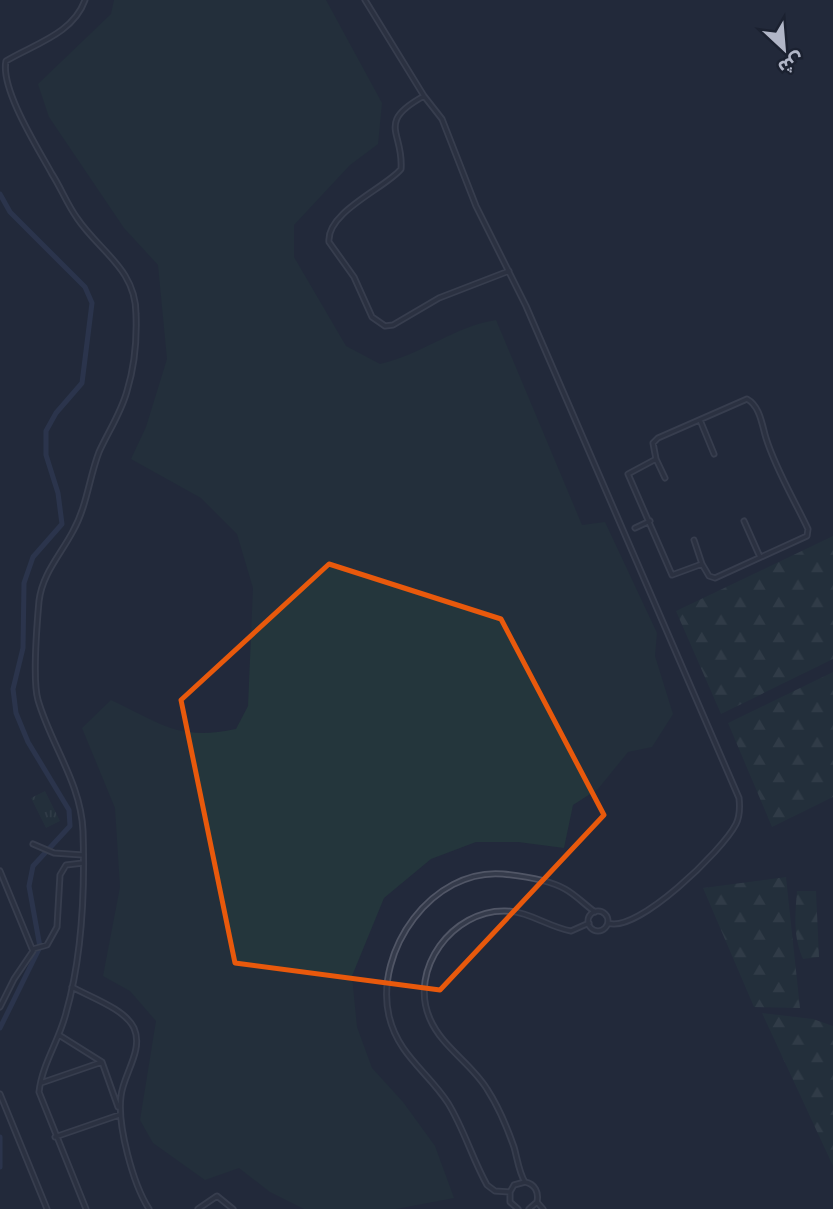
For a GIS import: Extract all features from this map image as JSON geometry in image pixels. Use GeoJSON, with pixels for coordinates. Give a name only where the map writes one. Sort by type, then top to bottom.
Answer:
{"type":"FeatureCollection","features":[{"type":"Feature","properties":{"kind":"street"},"geometry":{"type":"LineString","coordinates":[[85,0],[65,28],[6,61],[1,75],[16,122],[42,157],[78,220],[119,264],[130,282],[135,298],[136,314],[127,391],[99,453],[86,502],[74,531],[50,568],[39,600],[36,690],[80,804],[83,855],[72,986],[59,1035],[40,1083],[40,1096],[86,1209]]}},
{"type":"Feature","properties":{"kind":"street"},"geometry":{"type":"LineString","coordinates":[[365,0],[424,96],[442,118],[476,206],[509,271],[739,798],[737,823],[718,850],[636,919],[615,925],[608,923]]}},
{"type":"Feature","properties":{"kind":"street"},"geometry":{"type":"LineString","coordinates":[[424,96],[405,107],[397,120],[394,137],[401,169],[361,198],[331,230],[329,242],[354,277],[372,317],[385,326],[393,325],[447,294],[509,271]]}},
{"type":"Feature","properties":{"kind":"street"},"geometry":{"type":"LineString","coordinates":[[665,478],[656,459],[653,443],[658,438],[747,399],[753,402],[809,533],[715,578],[709,576],[702,564],[694,540]]}},
{"type":"Feature","properties":{"kind":"street"},"geometry":{"type":"LineString","coordinates":[[700,421],[714,454]]}},
{"type":"Feature","properties":{"kind":"street"},"geometry":{"type":"LineString","coordinates":[[656,459],[628,474],[670,573],[675,575],[702,564]]}},
{"type":"Feature","properties":{"kind":"street"},"geometry":{"type":"LineString","coordinates":[[744,521],[760,557]]}},
{"type":"Feature","properties":{"kind":"street"},"geometry":{"type":"LineString","coordinates":[[635,528],[650,522]]}},
{"type":"Feature","properties":{"kind":"street"},"geometry":{"type":"LineString","coordinates":[[33,844],[54,853],[83,855]]}},
{"type":"Feature","properties":{"kind":"street"},"geometry":{"type":"LineString","coordinates":[[34,949],[47,945],[57,927],[60,875],[66,865],[83,863]]}},
{"type":"Feature","properties":{"kind":"street"},"geometry":{"type":"LineString","coordinates":[[0,871],[34,949],[30,959],[13,979],[0,1007]]}},
{"type":"Feature","properties":{"kind":"street"},"geometry":{"type":"LineString","coordinates":[[510,1192],[495,1191],[487,1185],[447,1101],[399,1044],[387,1006],[391,958],[405,927],[435,897],[488,874],[503,874],[557,886],[595,912],[604,912],[608,923]]}},
{"type":"Feature","properties":{"kind":"street"},"geometry":{"type":"LineString","coordinates":[[543,1209],[537,1202],[536,1189],[525,1182],[513,1143],[487,1088],[442,1037],[428,1016],[426,971],[437,949],[454,930],[469,919],[489,912],[521,913],[571,931],[589,923],[595,912]]}},
{"type":"Feature","properties":{"kind":"street"},"geometry":{"type":"LineString","coordinates":[[589,923],[598,931],[608,923]]}},
{"type":"Feature","properties":{"kind":"street"},"geometry":{"type":"LineString","coordinates":[[72,986],[126,1018],[135,1030],[136,1044],[122,1088],[119,1113]]}},
{"type":"Feature","properties":{"kind":"street"},"geometry":{"type":"LineString","coordinates":[[59,1035],[102,1062],[149,1209]]}},
{"type":"Feature","properties":{"kind":"street"},"geometry":{"type":"LineString","coordinates":[[40,1083],[102,1062]]}},
{"type":"Feature","properties":{"kind":"street"},"geometry":{"type":"LineString","coordinates":[[0,1094],[47,1209]]}},
{"type":"Feature","properties":{"kind":"street"},"geometry":{"type":"LineString","coordinates":[[55,1137],[119,1113]]}},
{"type":"Feature","properties":{"kind":"street"},"geometry":{"type":"LineString","coordinates":[[517,1209],[510,1202],[510,1192],[514,1185],[525,1182]]}},
{"type":"Feature","properties":{"kind":"street"},"geometry":{"type":"LineString","coordinates":[[198,1209],[217,1196],[233,1209]]}},
{"type":"Feature","properties":{"kind":"street"},"geometry":{"type":"LineString","coordinates":[[530,1209],[537,1202]]}},
{"type":"Feature","properties":{"kind":"highlighted area"},"geometry":{"type":"Polygon","coordinates":[[[329,564],[501,619],[604,815],[440,990],[235,963],[181,700],[329,564]]]}},
{"type":"Feature","properties":{"kind":"green space"},"geometry":{"type":"Polygon","coordinates":[[[114,0],[326,0],[382,103],[378,144],[350,165],[294,225],[294,257],[346,346],[380,364],[410,354],[466,328],[496,320],[582,525],[605,522],[657,633],[655,656],[673,714],[652,747],[628,752],[598,789],[573,805],[564,848],[518,842],[476,842],[431,859],[384,898],[352,976],[357,1027],[372,1068],[403,1102],[435,1146],[454,1198],[396,1209],[304,1209],[270,1192],[239,1168],[205,1180],[153,1143],[140,1120],[156,1021],[130,991],[103,976],[120,887],[115,808],[82,728],[111,700],[171,728],[199,733],[236,729],[248,706],[253,588],[237,534],[201,498],[131,459],[146,427],[167,359],[158,265],[124,228],[49,117],[38,84],[111,14],[114,0]]]}},
{"type":"Feature","properties":{"kind":"green space"},"geometry":{"type":"Polygon","coordinates":[[[833,536],[833,659],[721,714],[676,611],[833,536]]]}},
{"type":"Feature","properties":{"kind":"green space"},"geometry":{"type":"Polygon","coordinates":[[[833,672],[833,797],[772,827],[728,723],[833,672]]]}},
{"type":"Feature","properties":{"kind":"green space"},"geometry":{"type":"Polygon","coordinates":[[[45,791],[60,821],[46,828],[31,798],[45,791]]]}},
{"type":"Feature","properties":{"kind":"green space"},"geometry":{"type":"Polygon","coordinates":[[[786,877],[800,1008],[754,1007],[703,888],[786,877]]]}},
{"type":"Feature","properties":{"kind":"green space"},"geometry":{"type":"Polygon","coordinates":[[[797,891],[816,891],[819,957],[803,959],[800,950],[796,926],[797,891]]]}},
{"type":"Feature","properties":{"kind":"green space"},"geometry":{"type":"Polygon","coordinates":[[[762,1013],[813,1019],[833,1026],[833,1166],[762,1013]]]}},
{"type":"Feature","properties":{"kind":"waterway"},"geometry":{"type":"LineString","coordinates":[[0,194],[10,212],[85,287],[92,303],[82,383],[56,413],[46,431],[46,455],[58,493],[62,524],[33,557],[24,583],[23,648],[13,689],[16,713],[28,742],[69,810],[70,826],[33,866],[29,886],[40,947],[0,1028]]}},
{"type":"Feature","properties":{"kind":"waterway"},"geometry":{"type":"LineString","coordinates":[[0,1137],[0,1167]]}}]}
